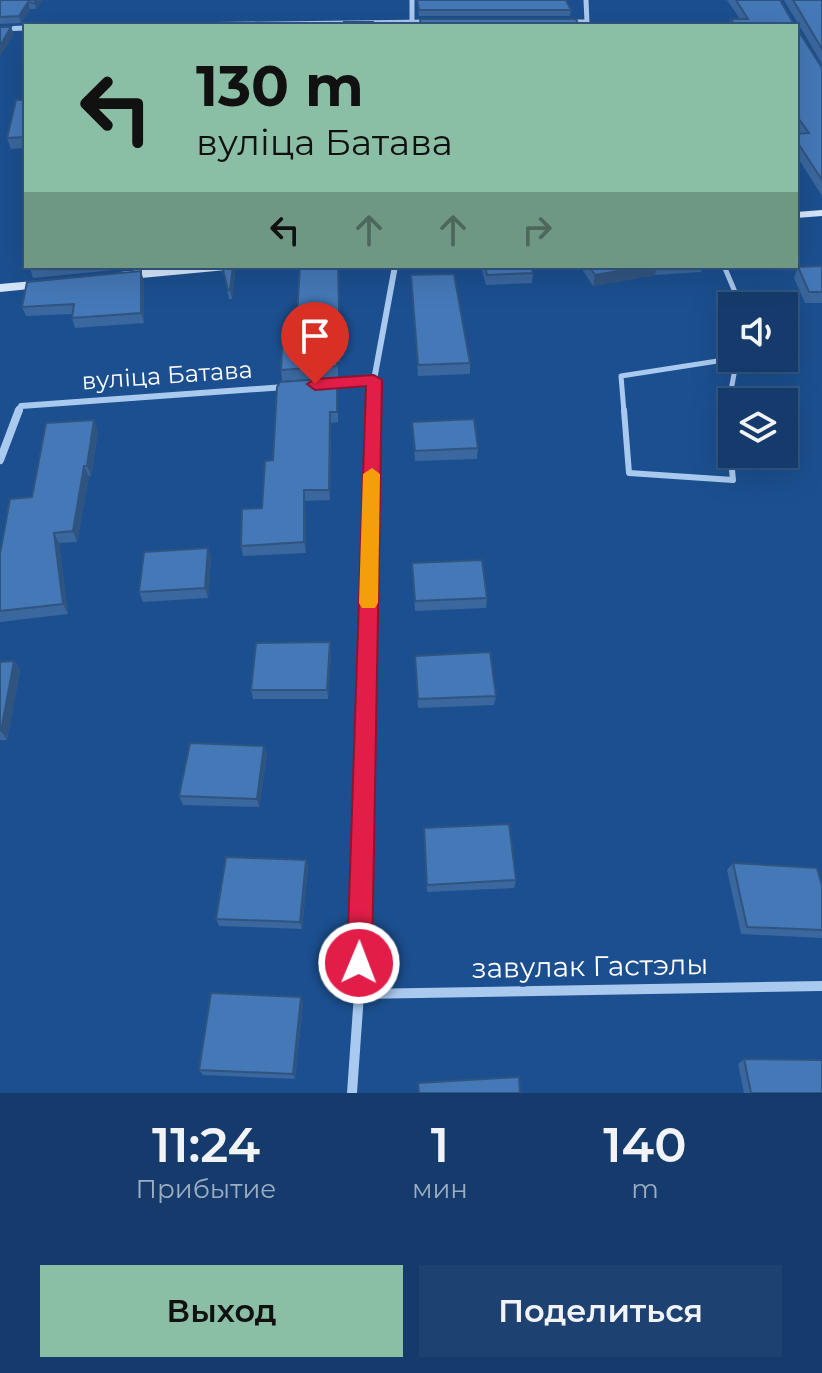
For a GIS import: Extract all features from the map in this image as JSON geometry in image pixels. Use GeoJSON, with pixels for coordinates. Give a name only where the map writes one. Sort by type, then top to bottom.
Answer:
{"type":"FeatureCollection","features":[{"type":"Feature","properties":{"kind":"street"},"geometry":{"type":"LineString","coordinates":[[412,0],[412,24],[428,22]]}},
{"type":"Feature","properties":{"kind":"street"},"geometry":{"type":"LineString","coordinates":[[555,22],[587,22],[586,0]]}},
{"type":"Feature","properties":{"kind":"street"},"geometry":{"type":"LineString","coordinates":[[0,29],[24,28]]}},
{"type":"Feature","properties":{"kind":"street"},"geometry":{"type":"LineString","coordinates":[[798,215],[822,213]]}},
{"type":"Feature","properties":{"kind":"street"},"geometry":{"type":"LineString","coordinates":[[106,278],[206,268]]}},
{"type":"Feature","properties":{"kind":"street"},"geometry":{"type":"LineString","coordinates":[[352,1093],[359,994],[374,380],[395,268]]}},
{"type":"Feature","properties":{"kind":"street"},"geometry":{"type":"LineString","coordinates":[[0,288],[60,282]]}},
{"type":"Feature","properties":{"kind":"street"},"geometry":{"type":"LineString","coordinates":[[313,385],[374,380]]}},
{"type":"Feature","properties":{"kind":"street","name":"вуліца Батава"},"geometry":{"type":"LineString","coordinates":[[0,460],[21,406],[297,386]]}},
{"type":"Feature","properties":{"kind":"street","name":"завулак Гастэлы"},"geometry":{"type":"LineString","coordinates":[[359,994],[822,986]]}},
{"type":"Feature","properties":{"kind":"lane"},"geometry":{"type":"LineString","coordinates":[[725,268],[735,292]]}},
{"type":"Feature","properties":{"kind":"lane"},"geometry":{"type":"LineString","coordinates":[[737,358],[726,405],[733,480],[629,473],[621,376],[737,358]]}},
{"type":"Feature","properties":{"kind":"building"},"geometry":{"type":"Polygon","coordinates":[[[0,0],[36,0],[34,3],[28,2],[19,16],[0,17],[0,0]]]}},
{"type":"Feature","properties":{"kind":"building"},"geometry":{"type":"Polygon","coordinates":[[[417,0],[566,0],[571,10],[419,10],[417,0]]]}},
{"type":"Feature","properties":{"kind":"building"},"geometry":{"type":"Polygon","coordinates":[[[736,0],[780,0],[794,24],[734,24],[731,19],[748,19],[736,0]]]}},
{"type":"Feature","properties":{"kind":"building"},"geometry":{"type":"Polygon","coordinates":[[[793,0],[822,0],[822,49],[793,0]]]}},
{"type":"Feature","properties":{"kind":"building"},"geometry":{"type":"Polygon","coordinates":[[[420,19],[576,19],[578,24],[421,24],[420,19]]]}},
{"type":"Feature","properties":{"kind":"building"},"geometry":{"type":"Polygon","coordinates":[[[344,22],[373,22],[373,24],[344,22]]]}},
{"type":"Feature","properties":{"kind":"building"},"geometry":{"type":"Polygon","coordinates":[[[0,27],[11,27],[0,46],[0,27]]]}},
{"type":"Feature","properties":{"kind":"building"},"geometry":{"type":"Polygon","coordinates":[[[798,30],[822,68],[822,180],[798,143],[798,134],[809,133],[798,118],[798,30]]]}},
{"type":"Feature","properties":{"kind":"building"},"geometry":{"type":"Polygon","coordinates":[[[16,100],[24,100],[24,137],[7,138],[16,100]]]}},
{"type":"Feature","properties":{"kind":"building"},"geometry":{"type":"Polygon","coordinates":[[[822,266],[822,292],[809,292],[798,267],[822,266]]]}},
{"type":"Feature","properties":{"kind":"building"},"geometry":{"type":"Polygon","coordinates":[[[222,268],[233,268],[228,290],[222,268]]]}},
{"type":"Feature","properties":{"kind":"building"},"geometry":{"type":"Polygon","coordinates":[[[300,268],[338,268],[340,351],[337,351],[337,366],[281,370],[283,329],[296,329],[300,268]]]}},
{"type":"Feature","properties":{"kind":"building"},"geometry":{"type":"Polygon","coordinates":[[[485,268],[532,268],[533,273],[487,275],[485,268]]]}},
{"type":"Feature","properties":{"kind":"building"},"geometry":{"type":"Polygon","coordinates":[[[590,268],[635,268],[595,275],[590,268]]]}},
{"type":"Feature","properties":{"kind":"building"},"geometry":{"type":"Polygon","coordinates":[[[141,271],[141,313],[72,318],[74,304],[22,307],[27,282],[141,271]]]}},
{"type":"Feature","properties":{"kind":"building"},"geometry":{"type":"Polygon","coordinates":[[[454,274],[470,363],[418,365],[411,275],[454,274]]]}},
{"type":"Feature","properties":{"kind":"building"},"geometry":{"type":"Polygon","coordinates":[[[337,378],[337,412],[330,412],[329,490],[304,490],[304,542],[241,546],[242,509],[262,508],[265,461],[273,460],[277,387],[280,382],[337,378]]]}},
{"type":"Feature","properties":{"kind":"building"},"geometry":{"type":"Polygon","coordinates":[[[474,419],[478,448],[415,451],[412,422],[474,419]]]}},
{"type":"Feature","properties":{"kind":"building"},"geometry":{"type":"Polygon","coordinates":[[[94,420],[73,531],[54,533],[63,604],[0,611],[0,554],[10,499],[32,497],[46,423],[94,420]]]}},
{"type":"Feature","properties":{"kind":"building"},"geometry":{"type":"Polygon","coordinates":[[[208,548],[205,588],[139,592],[144,552],[208,548]]]}},
{"type":"Feature","properties":{"kind":"building"},"geometry":{"type":"Polygon","coordinates":[[[482,560],[487,598],[415,601],[412,563],[482,560]]]}},
{"type":"Feature","properties":{"kind":"building"},"geometry":{"type":"Polygon","coordinates":[[[330,642],[327,690],[251,690],[256,643],[330,642]]]}},
{"type":"Feature","properties":{"kind":"building"},"geometry":{"type":"Polygon","coordinates":[[[490,652],[496,696],[418,699],[415,656],[490,652]]]}},
{"type":"Feature","properties":{"kind":"building"},"geometry":{"type":"Polygon","coordinates":[[[14,661],[1,731],[0,731],[0,662],[14,661]]]}},
{"type":"Feature","properties":{"kind":"building"},"geometry":{"type":"Polygon","coordinates":[[[190,743],[264,746],[257,799],[179,796],[190,743]]]}},
{"type":"Feature","properties":{"kind":"building"},"geometry":{"type":"Polygon","coordinates":[[[509,824],[516,880],[427,885],[424,828],[509,824]]]}},
{"type":"Feature","properties":{"kind":"building"},"geometry":{"type":"Polygon","coordinates":[[[226,857],[306,860],[300,922],[216,919],[226,857]]]}},
{"type":"Feature","properties":{"kind":"building"},"geometry":{"type":"Polygon","coordinates":[[[733,863],[817,868],[822,886],[822,930],[747,927],[733,863]]]}},
{"type":"Feature","properties":{"kind":"building"},"geometry":{"type":"Polygon","coordinates":[[[211,993],[301,997],[293,1074],[199,1070],[211,993]]]}},
{"type":"Feature","properties":{"kind":"building"},"geometry":{"type":"Polygon","coordinates":[[[744,1059],[822,1060],[822,1093],[751,1093],[744,1059]]]}},
{"type":"Feature","properties":{"kind":"building"},"geometry":{"type":"Polygon","coordinates":[[[519,1077],[520,1093],[419,1093],[418,1083],[519,1077]]]}},
{"type":"Feature","properties":{"kind":"slow traffic"},"geometry":{"type":"LineString","coordinates":[[368,603],[372,474]]}},
{"type":"Feature","properties":{"kind":"route"},"geometry":{"type":"LineString","coordinates":[[315,384],[374,380],[359,963]]}}]}
